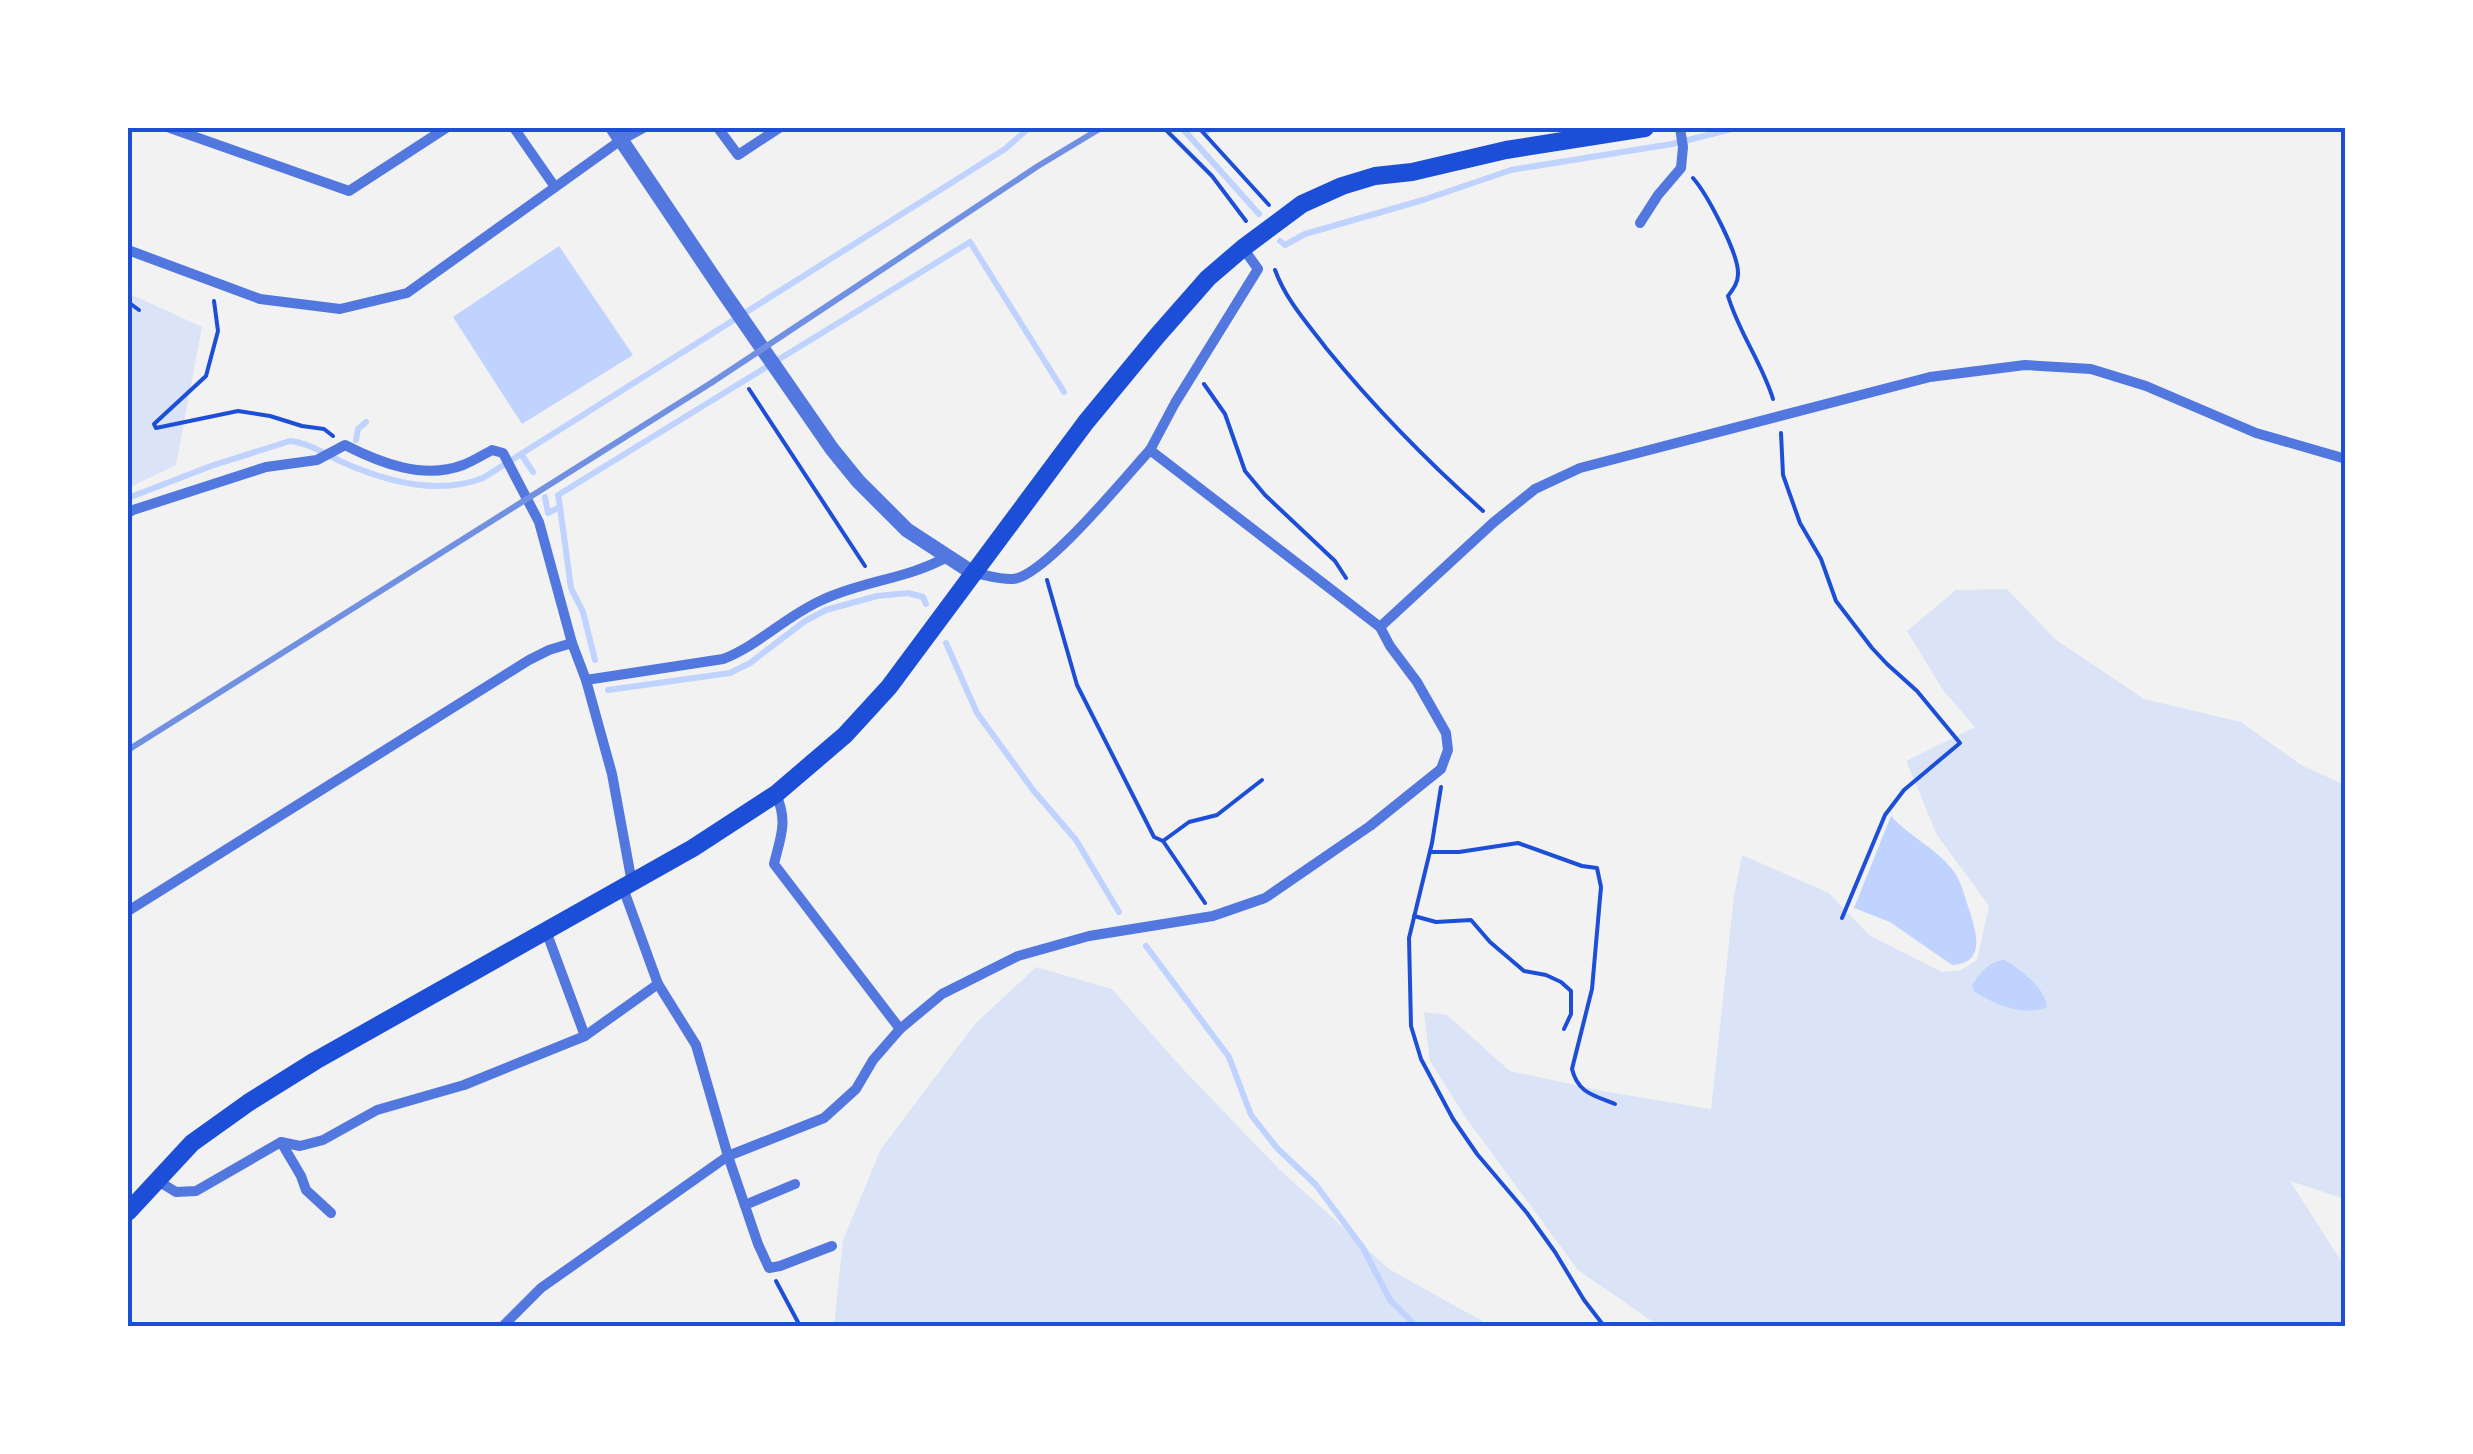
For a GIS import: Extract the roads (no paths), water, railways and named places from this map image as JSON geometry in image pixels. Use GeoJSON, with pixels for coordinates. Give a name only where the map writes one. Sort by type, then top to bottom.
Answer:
{"type":"FeatureCollection","features":[{"type":"Feature","properties":{"kind":"main road"},"geometry":{"type":"LineString","coordinates":[[128,1212],[192,1143],[248,1103],[315,1061],[693,848],[776,794],[845,735],[889,687],[1086,422],[1208,278],[1302,204],[1375,176],[1645,128]]}},
{"type":"Feature","properties":{"kind":"street"},"geometry":{"type":"LineString","coordinates":[[170,128],[349,191],[446,128]]}},
{"type":"Feature","properties":{"kind":"street"},"geometry":{"type":"LineString","coordinates":[[514,128],[556,187]]}},
{"type":"Feature","properties":{"kind":"street"},"geometry":{"type":"LineString","coordinates":[[128,250],[260,299],[340,309],[407,293],[556,187],[617,134],[643,128]]}},
{"type":"Feature","properties":{"kind":"street"},"geometry":{"type":"LineString","coordinates":[[718,128],[738,155],[779,128]]}},
{"type":"Feature","properties":{"kind":"street"},"geometry":{"type":"LineString","coordinates":[[1640,224],[1680,168],[1680,128]]}},
{"type":"Feature","properties":{"kind":"street"},"geometry":{"type":"LineString","coordinates":[[617,134],[832,449],[908,530],[973,573],[1016,580],[1043,564],[1150,450],[1174,402],[1258,269],[1250,243]]}},
{"type":"Feature","properties":{"kind":"street"},"geometry":{"type":"LineString","coordinates":[[1380,627],[1534,489],[1580,468],[1930,378],[2025,365],[2091,369],[2146,386],[2256,433],[2346,459]]}},
{"type":"Feature","properties":{"kind":"street"},"geometry":{"type":"LineString","coordinates":[[128,513],[266,467],[317,460],[345,445],[376,461],[427,472],[461,466],[492,450],[503,454],[539,522],[572,644],[586,680],[612,774],[627,885],[658,984],[696,1045],[728,1156],[769,1268],[832,1246]]}},
{"type":"Feature","properties":{"kind":"street"},"geometry":{"type":"LineString","coordinates":[[503,1326],[541,1288],[728,1156],[824,1118],[856,1089],[873,1060],[900,1028],[942,994],[1018,956],[1089,936],[1213,916],[1264,898],[1370,826],[1441,768],[1448,750],[1446,733],[1380,627],[1150,450]]}},
{"type":"Feature","properties":{"kind":"street"},"geometry":{"type":"LineString","coordinates":[[586,680],[723,659],[743,651],[798,611],[828,597],[923,570],[946,557]]}},
{"type":"Feature","properties":{"kind":"street"},"geometry":{"type":"LineString","coordinates":[[128,911],[530,660],[572,644]]}},
{"type":"Feature","properties":{"kind":"street"},"geometry":{"type":"LineString","coordinates":[[776,794],[784,812],[774,864],[900,1028]]}},
{"type":"Feature","properties":{"kind":"street"},"geometry":{"type":"LineString","coordinates":[[546,932],[585,1036]]}},
{"type":"Feature","properties":{"kind":"street"},"geometry":{"type":"LineString","coordinates":[[158,1181],[176,1192],[196,1191],[281,1142],[300,1146],[323,1140],[377,1110],[464,1085],[585,1036],[658,984]]}},
{"type":"Feature","properties":{"kind":"street"},"geometry":{"type":"LineString","coordinates":[[281,1142],[306,1190],[331,1213]]}},
{"type":"Feature","properties":{"kind":"street"},"geometry":{"type":"LineString","coordinates":[[745,1205],[795,1184]]}},
{"type":"Feature","properties":{"kind":"water"},"geometry":{"type":"Polygon","coordinates":[[[559,246],[633,355],[522,424],[453,317],[559,246]]]}},
{"type":"Feature","properties":{"kind":"water"},"geometry":{"type":"Polygon","coordinates":[[[1891,816],[1945,861],[1959,880],[1976,942],[1971,958],[1964,963],[1952,965],[1890,922],[1854,908],[1891,816]]]}},
{"type":"Feature","properties":{"kind":"water"},"geometry":{"type":"Polygon","coordinates":[[[2005,960],[2037,986],[2047,1007],[2028,1011],[2009,1008],[1974,991],[1972,985],[1986,968],[2005,960]]]}},
{"type":"Feature","properties":{"kind":"waterway"},"geometry":{"type":"LineString","coordinates":[[128,498],[290,441],[374,475],[411,484],[447,486],[483,478],[1005,149],[1029,128]]}},
{"type":"Feature","properties":{"kind":"waterway"},"geometry":{"type":"LineString","coordinates":[[1182,128],[1259,214]]}},
{"type":"Feature","properties":{"kind":"waterway"},"geometry":{"type":"LineString","coordinates":[[1207,131],[1212,128]]}},
{"type":"Feature","properties":{"kind":"waterway"},"geometry":{"type":"LineString","coordinates":[[1280,241],[1285,245],[1305,234],[1511,170],[1672,144],[1736,128]]}},
{"type":"Feature","properties":{"kind":"waterway"},"geometry":{"type":"LineString","coordinates":[[545,497],[548,513],[560,507],[558,495],[970,242],[1064,392]]}},
{"type":"Feature","properties":{"kind":"waterway"},"geometry":{"type":"LineString","coordinates":[[356,440],[358,429],[366,422]]}},
{"type":"Feature","properties":{"kind":"waterway"},"geometry":{"type":"LineString","coordinates":[[521,454],[533,472]]}},
{"type":"Feature","properties":{"kind":"waterway"},"geometry":{"type":"LineString","coordinates":[[560,507],[571,588],[583,612],[595,660]]}},
{"type":"Feature","properties":{"kind":"waterway"},"geometry":{"type":"LineString","coordinates":[[608,690],[730,673],[750,663],[805,621],[826,610],[877,596],[908,593],[923,597],[926,604]]}},
{"type":"Feature","properties":{"kind":"waterway"},"geometry":{"type":"LineString","coordinates":[[946,643],[977,713],[1033,790],[1076,840],[1119,912]]}},
{"type":"Feature","properties":{"kind":"waterway"},"geometry":{"type":"LineString","coordinates":[[1146,946],[1229,1057],[1251,1115],[1277,1148],[1316,1185],[1363,1248],[1390,1300],[1416,1326]]}},
{"type":"Feature","properties":{"kind":"railway"},"geometry":{"type":"LineString","coordinates":[[128,750],[711,383],[1101,128]]}}]}
